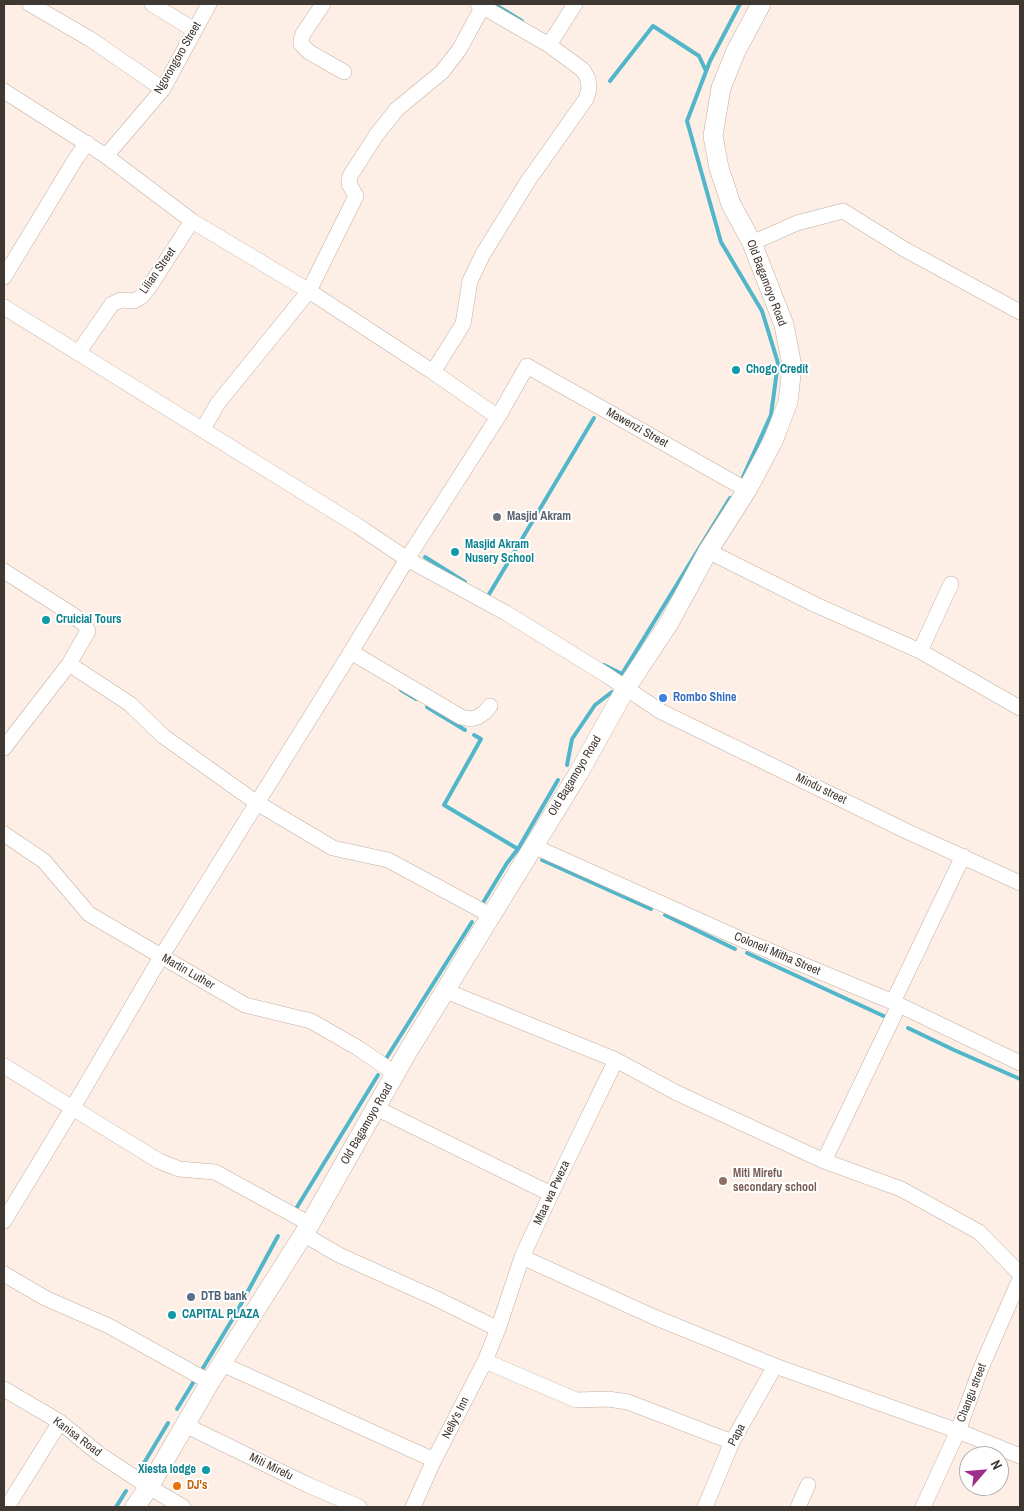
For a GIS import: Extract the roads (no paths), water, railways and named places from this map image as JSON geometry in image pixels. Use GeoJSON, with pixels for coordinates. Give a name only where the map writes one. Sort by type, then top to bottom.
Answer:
{"type":"FeatureCollection","features":[{"type":"Feature","properties":{"kind":"main road","name":"Old Bagamoyo Road"},"geometry":{"type":"LineString","coordinates":[[135,1507],[210,1382],[307,1229],[396,1074],[578,774],[626,688],[669,623],[708,551],[747,490],[774,441],[788,402],[792,366],[784,325],[752,243],[732,204],[719,168],[713,136],[720,88],[736,51],[761,4]]}},
{"type":"Feature","properties":{"kind":"street"},"geometry":{"type":"LineString","coordinates":[[30,4],[90,39],[163,89]]}},
{"type":"Feature","properties":{"kind":"street"},"geometry":{"type":"LineString","coordinates":[[152,4],[194,30]]}},
{"type":"Feature","properties":{"kind":"street","name":"Ngorongoro Street"},"geometry":{"type":"LineString","coordinates":[[106,156],[163,89],[209,4]]}},
{"type":"Feature","properties":{"kind":"street"},"geometry":{"type":"LineString","coordinates":[[323,4],[303,34],[300,40],[301,44],[309,52],[344,72]]}},
{"type":"Feature","properties":{"kind":"street"},"geometry":{"type":"LineString","coordinates":[[549,45],[574,4]]}},
{"type":"Feature","properties":{"kind":"street"},"geometry":{"type":"LineString","coordinates":[[203,429],[218,403],[309,291],[356,196],[349,184],[350,176],[377,134],[397,109],[442,72],[459,50],[481,5],[549,45],[583,70],[588,79],[589,89],[586,99],[528,181],[483,254],[470,281],[463,324],[433,372]]}},
{"type":"Feature","properties":{"kind":"street"},"geometry":{"type":"LineString","coordinates":[[4,91],[106,156],[192,221],[309,291],[498,417],[407,559],[161,957],[4,1221]]}},
{"type":"Feature","properties":{"kind":"street"},"geometry":{"type":"LineString","coordinates":[[4,277],[87,143]]}},
{"type":"Feature","properties":{"kind":"street"},"geometry":{"type":"LineString","coordinates":[[752,243],[797,223],[843,211],[904,249],[1020,312]]}},
{"type":"Feature","properties":{"kind":"street","name":"Lilian Street"},"geometry":{"type":"LineString","coordinates":[[78,353],[108,308],[121,300],[134,301],[141,297],[148,289],[192,221]]}},
{"type":"Feature","properties":{"kind":"street","name":"Mindu street"},"geometry":{"type":"LineString","coordinates":[[4,307],[203,429],[407,559],[506,613],[660,711],[904,830],[1020,883]]}},
{"type":"Feature","properties":{"kind":"street","name":"Mawenzi Street"},"geometry":{"type":"LineString","coordinates":[[498,417],[527,366],[747,490]]}},
{"type":"Feature","properties":{"kind":"street"},"geometry":{"type":"LineString","coordinates":[[708,551],[816,605],[920,650],[1020,708]]}},
{"type":"Feature","properties":{"kind":"street"},"geometry":{"type":"LineString","coordinates":[[4,571],[73,615],[87,626],[88,632],[69,664],[4,747]]}},
{"type":"Feature","properties":{"kind":"street"},"geometry":{"type":"LineString","coordinates":[[920,650],[951,584]]}},
{"type":"Feature","properties":{"kind":"street"},"geometry":{"type":"LineString","coordinates":[[351,652],[461,718],[470,719],[478,717],[490,706]]}},
{"type":"Feature","properties":{"kind":"street"},"geometry":{"type":"LineString","coordinates":[[69,664],[130,704],[163,736],[257,802],[333,848],[388,860],[492,916]]}},
{"type":"Feature","properties":{"kind":"street","name":"Martin Luther"},"geometry":{"type":"LineString","coordinates":[[4,834],[44,861],[89,914],[245,1005],[312,1020],[396,1074]]}},
{"type":"Feature","properties":{"kind":"street","name":"Coloneli Mitha Street"},"geometry":{"type":"LineString","coordinates":[[534,846],[743,940],[896,1003],[1020,1063]]}},
{"type":"Feature","properties":{"kind":"street"},"geometry":{"type":"LineString","coordinates":[[824,1161],[963,856]]}},
{"type":"Feature","properties":{"kind":"street"},"geometry":{"type":"LineString","coordinates":[[446,991],[616,1060],[677,1093],[824,1161],[901,1188],[979,1232],[1020,1274]]}},
{"type":"Feature","properties":{"kind":"street","name":"Mtaa wa Pweza"},"geometry":{"type":"LineString","coordinates":[[498,1330],[522,1257],[616,1060]]}},
{"type":"Feature","properties":{"kind":"street"},"geometry":{"type":"LineString","coordinates":[[4,1066],[159,1161],[179,1170],[216,1172],[307,1229],[339,1255],[435,1298],[498,1330]]}},
{"type":"Feature","properties":{"kind":"street"},"geometry":{"type":"LineString","coordinates":[[376,1108],[551,1194]]}},
{"type":"Feature","properties":{"kind":"street"},"geometry":{"type":"LineString","coordinates":[[522,1257],[654,1317],[775,1366],[958,1431],[1020,1456]]}},
{"type":"Feature","properties":{"kind":"street"},"geometry":{"type":"LineString","coordinates":[[4,1274],[45,1298],[109,1326],[210,1382]]}},
{"type":"Feature","properties":{"kind":"street","name":"Changu street"},"geometry":{"type":"LineString","coordinates":[[923,1507],[958,1431],[981,1368],[1020,1278]]}},
{"type":"Feature","properties":{"kind":"street","name":"Nelly's Inn"},"geometry":{"type":"LineString","coordinates":[[413,1507],[434,1460],[485,1361],[498,1330]]}},
{"type":"Feature","properties":{"kind":"street"},"geometry":{"type":"LineString","coordinates":[[485,1361],[576,1400],[628,1402],[732,1442]]}},
{"type":"Feature","properties":{"kind":"street"},"geometry":{"type":"LineString","coordinates":[[222,1364],[434,1460]]}},
{"type":"Feature","properties":{"kind":"street","name":"Papa"},"geometry":{"type":"LineString","coordinates":[[705,1507],[732,1442],[775,1366]]}},
{"type":"Feature","properties":{"kind":"street","name":"Kanisa Road"},"geometry":{"type":"LineString","coordinates":[[4,1389],[60,1422],[99,1454],[148,1487],[183,1507]]}},
{"type":"Feature","properties":{"kind":"street"},"geometry":{"type":"LineString","coordinates":[[7,1507],[60,1422]]}},
{"type":"Feature","properties":{"kind":"street","name":"Miti Mirefu"},"geometry":{"type":"LineString","coordinates":[[184,1425],[308,1485],[359,1507]]}},
{"type":"Feature","properties":{"kind":"street"},"geometry":{"type":"LineString","coordinates":[[798,1507],[808,1485]]}},
{"type":"Feature","properties":{"kind":"waterway"},"geometry":{"type":"LineString","coordinates":[[494,4],[522,21]]}},
{"type":"Feature","properties":{"kind":"waterway"},"geometry":{"type":"LineString","coordinates":[[740,4],[710,61],[687,121],[721,242],[762,311],[778,363],[771,415],[743,477]]}},
{"type":"Feature","properties":{"kind":"waterway"},"geometry":{"type":"LineString","coordinates":[[610,81],[653,26],[699,56],[706,71]]}},
{"type":"Feature","properties":{"kind":"waterway"},"geometry":{"type":"LineString","coordinates":[[488,596],[594,418]]}},
{"type":"Feature","properties":{"kind":"waterway"},"geometry":{"type":"LineString","coordinates":[[604,665],[622,674],[730,498]]}},
{"type":"Feature","properties":{"kind":"waterway"},"geometry":{"type":"LineString","coordinates":[[425,557],[465,582]]}},
{"type":"Feature","properties":{"kind":"waterway"},"geometry":{"type":"LineString","coordinates":[[401,690],[416,699]]}},
{"type":"Feature","properties":{"kind":"waterway"},"geometry":{"type":"LineString","coordinates":[[567,765],[572,739],[595,705],[612,692]]}},
{"type":"Feature","properties":{"kind":"waterway"},"geometry":{"type":"LineString","coordinates":[[427,707],[465,730]]}},
{"type":"Feature","properties":{"kind":"waterway"},"geometry":{"type":"LineString","coordinates":[[474,735],[481,739],[444,805],[518,849]]}},
{"type":"Feature","properties":{"kind":"waterway"},"geometry":{"type":"LineString","coordinates":[[481,906],[507,863],[518,849],[558,780]]}},
{"type":"Feature","properties":{"kind":"waterway"},"geometry":{"type":"LineString","coordinates":[[542,860],[651,909]]}},
{"type":"Feature","properties":{"kind":"waterway"},"geometry":{"type":"LineString","coordinates":[[665,915],[735,949]]}},
{"type":"Feature","properties":{"kind":"waterway"},"geometry":{"type":"LineString","coordinates":[[387,1057],[472,922]]}},
{"type":"Feature","properties":{"kind":"waterway"},"geometry":{"type":"LineString","coordinates":[[747,953],[888,1018]]}},
{"type":"Feature","properties":{"kind":"waterway"},"geometry":{"type":"LineString","coordinates":[[908,1028],[1020,1079]]}},
{"type":"Feature","properties":{"kind":"waterway"},"geometry":{"type":"LineString","coordinates":[[294,1212],[378,1075]]}},
{"type":"Feature","properties":{"kind":"waterway"},"geometry":{"type":"LineString","coordinates":[[200,1373],[235,1315],[278,1236]]}},
{"type":"Feature","properties":{"kind":"waterway"},"geometry":{"type":"LineString","coordinates":[[177,1409],[196,1378]]}},
{"type":"Feature","properties":{"kind":"waterway"},"geometry":{"type":"LineString","coordinates":[[141,1468],[168,1423]]}},
{"type":"Feature","properties":{"kind":"waterway"},"geometry":{"type":"LineString","coordinates":[[116,1507],[126,1491]]}},
{"type":"Feature","properties":{"kind":"place","name":"Chogo Credit"},"geometry":{"type":"Point","coordinates":[736,370]}},
{"type":"Feature","properties":{"kind":"place","name":"Masjid Akram"},"geometry":{"type":"Point","coordinates":[497,517]}},
{"type":"Feature","properties":{"kind":"place","name":"Masjid Akram Nusery School"},"geometry":{"type":"Point","coordinates":[455,552]}},
{"type":"Feature","properties":{"kind":"place","name":"Cruicial Tours"},"geometry":{"type":"Point","coordinates":[46,620]}},
{"type":"Feature","properties":{"kind":"place","name":"Rombo Shine"},"geometry":{"type":"Point","coordinates":[663,698]}},
{"type":"Feature","properties":{"kind":"place","name":"Miti Mirefu secondary school"},"geometry":{"type":"Point","coordinates":[723,1181]}},
{"type":"Feature","properties":{"kind":"place","name":"DTB bank"},"geometry":{"type":"Point","coordinates":[191,1297]}},
{"type":"Feature","properties":{"kind":"place","name":"CAPITAL PLAZA"},"geometry":{"type":"Point","coordinates":[172,1315]}},
{"type":"Feature","properties":{"kind":"place","name":"Xiesta lodge"},"geometry":{"type":"Point","coordinates":[206,1470]}},
{"type":"Feature","properties":{"kind":"place","name":"DJ's"},"geometry":{"type":"Point","coordinates":[177,1486]}}]}
